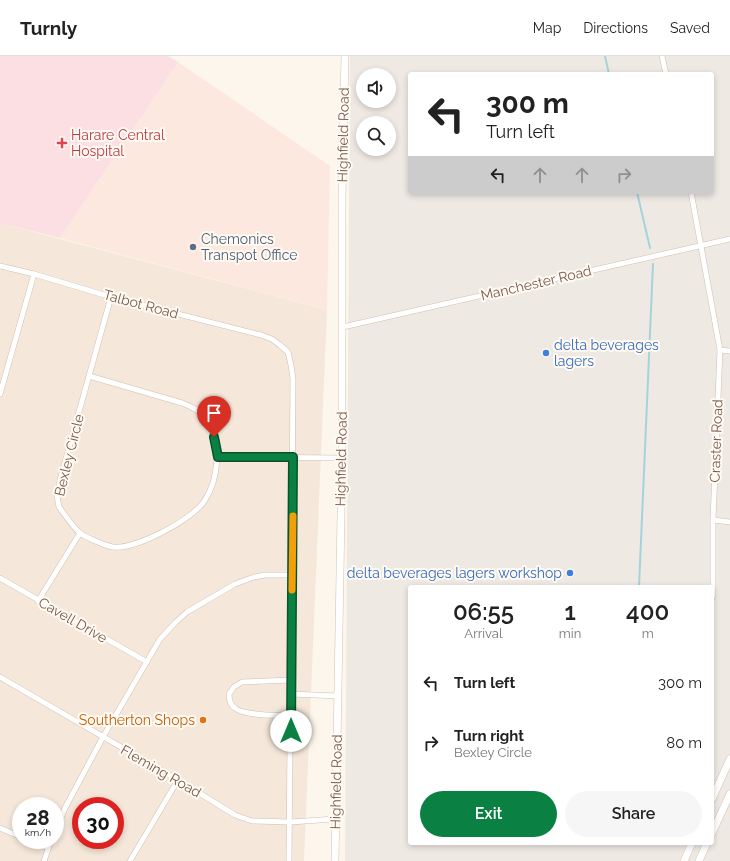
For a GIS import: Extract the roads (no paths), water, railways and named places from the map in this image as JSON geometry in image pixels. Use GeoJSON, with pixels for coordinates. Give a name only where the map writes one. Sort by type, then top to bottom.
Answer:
{"type":"FeatureCollection","features":[{"type":"Feature","properties":{"kind":"street","name":"Highfield Road"},"geometry":{"type":"LineString","coordinates":[[335,861],[342,458],[342,196],[345,56]]}},
{"type":"Feature","properties":{"kind":"street"},"geometry":{"type":"LineString","coordinates":[[662,56],[666,72]]}},
{"type":"Feature","properties":{"kind":"street","name":"Craster Road"},"geometry":{"type":"LineString","coordinates":[[691,194],[720,350],[713,520],[713,585]]}},
{"type":"Feature","properties":{"kind":"street","name":"Manchester Road"},"geometry":{"type":"LineString","coordinates":[[342,327],[730,239]]}},
{"type":"Feature","properties":{"kind":"street","name":"Talbot Road"},"geometry":{"type":"LineString","coordinates":[[0,266],[272,339],[288,352],[291,365],[293,379],[293,457]]}},
{"type":"Feature","properties":{"kind":"street"},"geometry":{"type":"LineString","coordinates":[[0,394],[34,274]]}},
{"type":"Feature","properties":{"kind":"street","name":"Bexley Circle"},"geometry":{"type":"LineString","coordinates":[[89,376],[195,408],[207,419],[210,425],[218,457],[213,480],[206,500],[193,513],[160,533],[136,544],[114,547],[108,546],[80,533],[59,507],[57,496],[60,480],[111,297]]}},
{"type":"Feature","properties":{"kind":"street"},"geometry":{"type":"LineString","coordinates":[[720,350],[730,351]]}},
{"type":"Feature","properties":{"kind":"street"},"geometry":{"type":"LineString","coordinates":[[218,457],[342,458]]}},
{"type":"Feature","properties":{"kind":"street"},"geometry":{"type":"LineString","coordinates":[[289,861],[293,457]]}},
{"type":"Feature","properties":{"kind":"street"},"geometry":{"type":"LineString","coordinates":[[713,520],[730,522]]}},
{"type":"Feature","properties":{"kind":"street"},"geometry":{"type":"LineString","coordinates":[[38,600],[80,533]]}},
{"type":"Feature","properties":{"kind":"street"},"geometry":{"type":"LineString","coordinates":[[64,810],[103,737],[160,639],[176,622],[187,612],[235,584],[254,577],[265,575],[292,575]]}},
{"type":"Feature","properties":{"kind":"street","name":"Cavell Drive"},"geometry":{"type":"LineString","coordinates":[[0,578],[147,662]]}},
{"type":"Feature","properties":{"kind":"street","name":"Fleming Road"},"geometry":{"type":"LineString","coordinates":[[0,677],[178,780],[235,815],[246,820],[290,822],[335,819]]}},
{"type":"Feature","properties":{"kind":"street"},"geometry":{"type":"LineString","coordinates":[[291,680],[242,682],[234,687],[229,694],[229,701],[233,708],[242,712],[291,716]]}},
{"type":"Feature","properties":{"kind":"street"},"geometry":{"type":"LineString","coordinates":[[291,694],[338,696]]}},
{"type":"Feature","properties":{"kind":"street"},"geometry":{"type":"LineString","coordinates":[[714,795],[730,759]]}},
{"type":"Feature","properties":{"kind":"street"},"geometry":{"type":"LineString","coordinates":[[130,861],[178,780]]}},
{"type":"Feature","properties":{"kind":"street"},"geometry":{"type":"LineString","coordinates":[[714,829],[730,794]]}},
{"type":"Feature","properties":{"kind":"street"},"geometry":{"type":"LineString","coordinates":[[0,828],[12,833]]}},
{"type":"Feature","properties":{"kind":"street"},"geometry":{"type":"LineString","coordinates":[[684,861],[691,845]]}},
{"type":"Feature","properties":{"kind":"street"},"geometry":{"type":"LineString","coordinates":[[699,861],[706,845]]}},
{"type":"Feature","properties":{"kind":"street"},"geometry":{"type":"LineString","coordinates":[[44,861],[48,849]]}},
{"type":"Feature","properties":{"kind":"waterway"},"geometry":{"type":"LineString","coordinates":[[605,56],[609,72]]}},
{"type":"Feature","properties":{"kind":"waterway"},"geometry":{"type":"LineString","coordinates":[[637,194],[650,248]]}},
{"type":"Feature","properties":{"kind":"waterway"},"geometry":{"type":"LineString","coordinates":[[639,585],[653,264]]}},
{"type":"Feature","properties":{"kind":"place","name":"Harare Central Hospital"},"geometry":{"type":"Point","coordinates":[62,143]}},
{"type":"Feature","properties":{"kind":"place","name":"Chemonics Transpot Office"},"geometry":{"type":"Point","coordinates":[193,247]}},
{"type":"Feature","properties":{"kind":"place","name":"delta beverages lagers"},"geometry":{"type":"Point","coordinates":[546,353]}},
{"type":"Feature","properties":{"kind":"place","name":"delta beverages lagers workshop"},"geometry":{"type":"Point","coordinates":[570,573]}},
{"type":"Feature","properties":{"kind":"place","name":"Southerton Shops"},"geometry":{"type":"Point","coordinates":[203,720]}}]}
